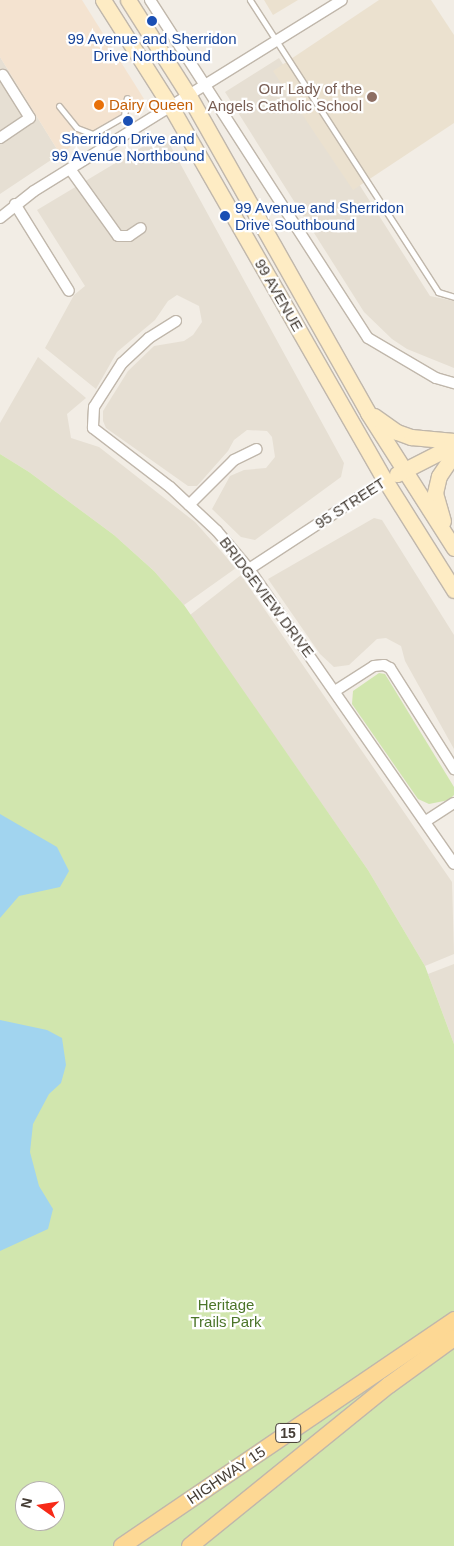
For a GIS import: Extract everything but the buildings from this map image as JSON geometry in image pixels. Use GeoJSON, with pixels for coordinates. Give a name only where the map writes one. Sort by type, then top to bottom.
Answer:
{"type":"FeatureCollection","features":[{"type":"Feature","properties":{"kind":"main road","name":"99 AVENUE"},"geometry":{"type":"LineString","coordinates":[[103,0],[171,107],[385,480],[454,590]]}},
{"type":"Feature","properties":{"kind":"main road","name":"99 AVENUE"},"geometry":{"type":"LineString","coordinates":[[128,0],[189,96],[368,413],[451,543]]}},
{"type":"Feature","properties":{"kind":"main road"},"geometry":{"type":"LineString","coordinates":[[368,413],[404,434],[454,443]]}},
{"type":"Feature","properties":{"kind":"main road","name":"95 STREET"},"geometry":{"type":"LineString","coordinates":[[385,480],[406,471],[454,443]]}},
{"type":"Feature","properties":{"kind":"main road"},"geometry":{"type":"LineString","coordinates":[[451,543],[435,493],[439,476],[454,454]]}},
{"type":"Feature","properties":{"kind":"main road","name":"HIGHWAY 15"},"geometry":{"type":"LineString","coordinates":[[122,1546],[454,1320]]}},
{"type":"Feature","properties":{"kind":"main road","name":"HIGHWAY 15"},"geometry":{"type":"LineString","coordinates":[[190,1546],[389,1385],[454,1338]]}},
{"type":"Feature","properties":{"kind":"street"},"geometry":{"type":"LineString","coordinates":[[150,0],[368,338],[436,378],[454,383]]}},
{"type":"Feature","properties":{"kind":"street"},"geometry":{"type":"LineString","coordinates":[[0,218],[15,204],[342,0]]}},
{"type":"Feature","properties":{"kind":"street"},"geometry":{"type":"LineString","coordinates":[[0,138],[30,118],[3,75]]}},
{"type":"Feature","properties":{"kind":"street"},"geometry":{"type":"LineString","coordinates":[[70,169],[118,236],[129,236],[141,228]]}},
{"type":"Feature","properties":{"kind":"street"},"geometry":{"type":"LineString","coordinates":[[15,204],[69,291]]}},
{"type":"Feature","properties":{"kind":"street","name":"BRIDGEVIEW DRIVE"},"geometry":{"type":"LineString","coordinates":[[176,321],[149,338],[122,363],[94,407],[91,420],[93,428],[189,505],[218,531],[249,569],[335,690],[454,864]]}},
{"type":"Feature","properties":{"kind":"street"},"geometry":{"type":"LineString","coordinates":[[189,505],[234,460],[257,449]]}},
{"type":"Feature","properties":{"kind":"street","name":"95 STREET"},"geometry":{"type":"LineString","coordinates":[[249,569],[385,480]]}},
{"type":"Feature","properties":{"kind":"street"},"geometry":{"type":"LineString","coordinates":[[335,690],[374,666],[384,665],[390,668],[454,769]]}},
{"type":"Feature","properties":{"kind":"street"},"geometry":{"type":"LineString","coordinates":[[426,821],[454,803]]}},
{"type":"Feature","properties":{"kind":"lane"},"geometry":{"type":"LineString","coordinates":[[250,0],[438,292],[454,297]]}},
{"type":"Feature","properties":{"kind":"lane"},"geometry":{"type":"LineString","coordinates":[[60,106],[77,128],[93,134],[124,116],[128,98]]}},
{"type":"Feature","properties":{"kind":"shaded area"},"geometry":{"type":"Polygon","coordinates":[[[0,0],[82,0],[144,99],[60,154],[0,57],[0,0]]]}},
{"type":"Feature","properties":{"kind":"shaded area"},"geometry":{"type":"Polygon","coordinates":[[[264,0],[298,0],[273,15],[264,0]]]}},
{"type":"Feature","properties":{"kind":"shaded area","name":"Our Lady of the Angels Catholic School"},"geometry":{"type":"Polygon","coordinates":[[[379,0],[431,0],[454,35],[454,123],[353,190],[273,71],[379,0]]]}},
{"type":"Feature","properties":{"kind":"shaded area"},"geometry":{"type":"Polygon","coordinates":[[[0,57],[60,154],[0,194],[0,57]]]}},
{"type":"Feature","properties":{"kind":"shaded area"},"geometry":{"type":"Polygon","coordinates":[[[279,58],[430,296],[454,301],[454,368],[407,349],[392,339],[364,312],[225,92],[279,58]]]}},
{"type":"Feature","properties":{"kind":"shaded area"},"geometry":{"type":"Polygon","coordinates":[[[164,134],[344,463],[341,477],[255,540],[241,537],[212,509],[230,476],[244,470],[266,468],[275,457],[272,437],[267,431],[247,430],[234,440],[228,451],[197,486],[188,486],[106,428],[103,421],[103,411],[128,371],[154,346],[184,341],[193,335],[202,322],[199,306],[177,295],[168,301],[155,320],[117,352],[96,389],[45,348],[74,295],[85,286],[37,210],[164,134]]]}},
{"type":"Feature","properties":{"kind":"shaded area"},"geometry":{"type":"Polygon","coordinates":[[[38,357],[86,398],[67,414],[71,438],[99,447],[195,522],[236,568],[184,605],[154,571],[114,535],[29,472],[0,454],[0,423],[38,357]]]}},
{"type":"Feature","properties":{"kind":"shaded area"},"geometry":{"type":"Polygon","coordinates":[[[374,518],[382,520],[454,635],[454,749],[405,661],[401,646],[386,638],[377,639],[349,665],[334,667],[320,654],[268,579],[374,518]]]}},
{"type":"Feature","properties":{"kind":"shaded area"},"geometry":{"type":"Polygon","coordinates":[[[241,575],[452,882],[454,954],[425,966],[368,870],[190,615],[241,575]]]}},
{"type":"Feature","properties":{"kind":"shaded area"},"geometry":{"type":"Polygon","coordinates":[[[454,964],[454,1044],[428,974],[454,964]]]}},
{"type":"Feature","properties":{"kind":"green space","name":"Heritage Trails Park"},"geometry":{"type":"Polygon","coordinates":[[[0,454],[29,472],[114,535],[154,571],[184,605],[368,870],[425,966],[454,1044],[454,1546],[0,1546],[0,454]]]}},
{"type":"Feature","properties":{"kind":"green space"},"geometry":{"type":"Polygon","coordinates":[[[379,673],[385,674],[454,787],[454,795],[449,800],[429,804],[418,799],[352,704],[353,691],[379,673]]]}},
{"type":"Feature","properties":{"kind":"water"},"geometry":{"type":"Polygon","coordinates":[[[0,814],[57,847],[69,871],[60,887],[19,896],[0,918],[0,814]]]}},
{"type":"Feature","properties":{"kind":"water"},"geometry":{"type":"Polygon","coordinates":[[[0,1020],[47,1030],[62,1038],[66,1065],[61,1083],[49,1094],[33,1124],[30,1152],[39,1186],[53,1209],[48,1229],[0,1251],[0,1020]]]}},
{"type":"Feature","properties":{"kind":"place","name":"99 Avenue and Sherridon Drive Northbound"},"geometry":{"type":"Point","coordinates":[152,21]}},
{"type":"Feature","properties":{"kind":"place","name":"Our Lady of the Angels Catholic School"},"geometry":{"type":"Point","coordinates":[372,97]}},
{"type":"Feature","properties":{"kind":"place","name":"Dairy Queen"},"geometry":{"type":"Point","coordinates":[99,105]}},
{"type":"Feature","properties":{"kind":"place","name":"Sherridon Drive and 99 Avenue Northbound"},"geometry":{"type":"Point","coordinates":[128,121]}},
{"type":"Feature","properties":{"kind":"place","name":"99 Avenue and Sherridon Drive Southbound"},"geometry":{"type":"Point","coordinates":[225,216]}}]}
